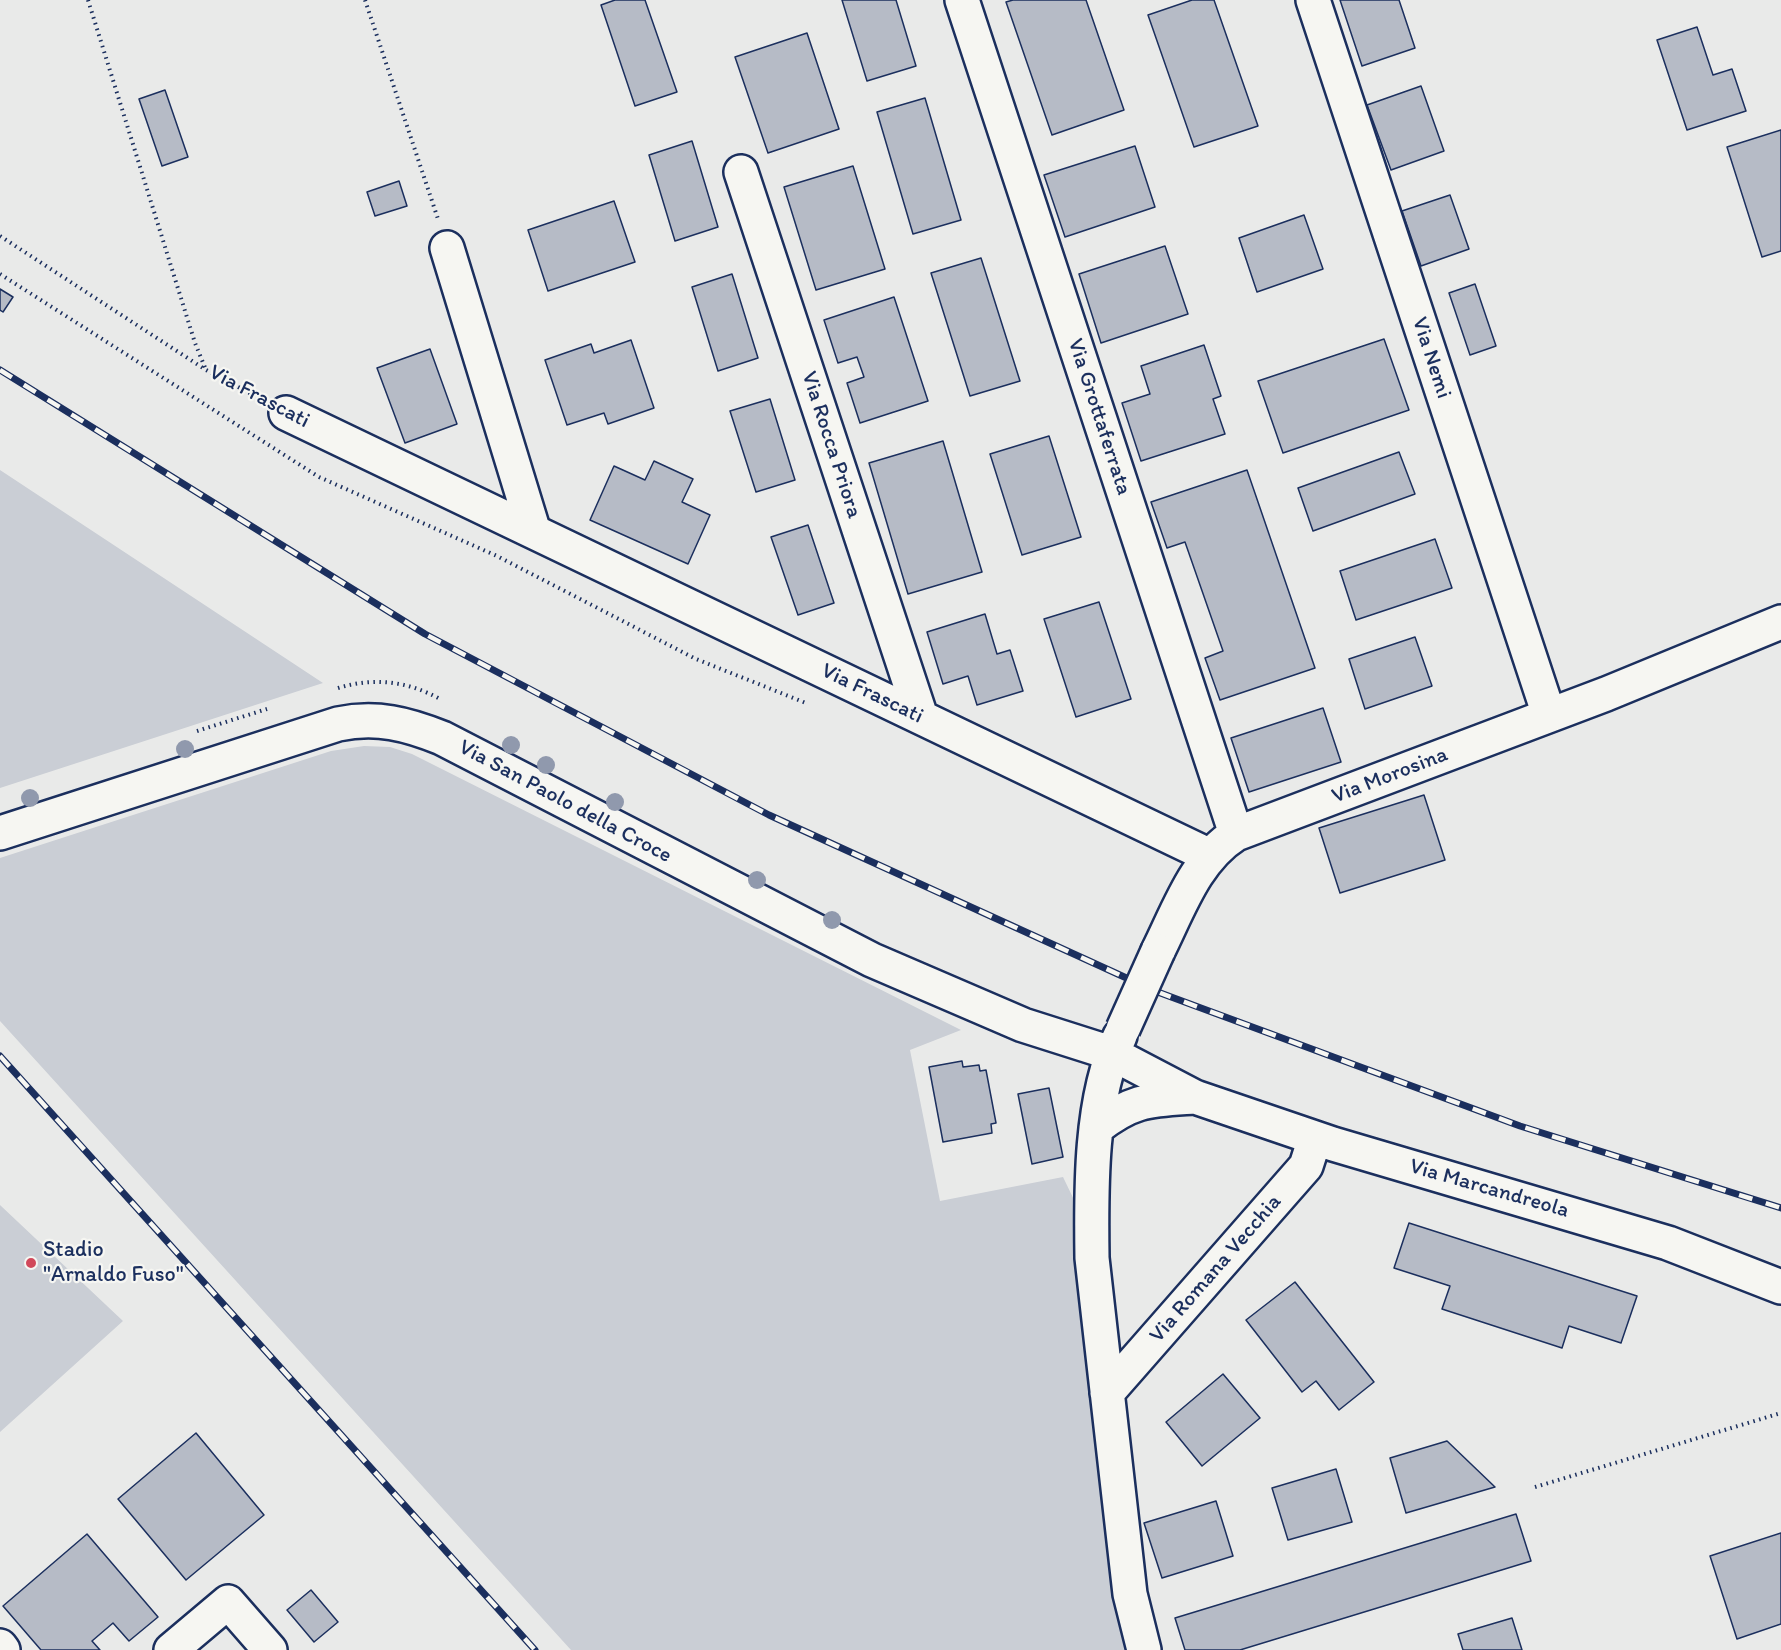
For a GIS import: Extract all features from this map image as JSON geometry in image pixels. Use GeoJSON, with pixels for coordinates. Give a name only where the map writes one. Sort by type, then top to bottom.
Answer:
{"type":"FeatureCollection","features":[{"type":"Feature","properties":{"kind":"street","name":"Via Grottaferrata"},"geometry":{"type":"LineString","coordinates":[[962,0],[1236,834]]}},
{"type":"Feature","properties":{"kind":"street","name":"Via Nemi"},"geometry":{"type":"LineString","coordinates":[[1313,0],[1549,715]]}},
{"type":"Feature","properties":{"kind":"street","name":"Via Rocca Priora"},"geometry":{"type":"LineString","coordinates":[[741,172],[921,717]]}},
{"type":"Feature","properties":{"kind":"street"},"geometry":{"type":"LineString","coordinates":[[447,248],[534,532]]}},
{"type":"Feature","properties":{"kind":"street","name":"Via Frascati"},"geometry":{"type":"LineString","coordinates":[[286,413],[1210,856]]}},
{"type":"Feature","properties":{"kind":"street","name":"Via Morosina"},"geometry":{"type":"LineString","coordinates":[[1117,1041],[1196,875],[1210,856],[1236,834],[1549,715],[1781,622]]}},
{"type":"Feature","properties":{"kind":"street","name":"Via San Paolo della Croce"},"geometry":{"type":"LineString","coordinates":[[0,833],[322,728],[352,721],[388,720],[442,738],[807,929],[906,976],[1046,1034],[1117,1041]]}},
{"type":"Feature","properties":{"kind":"street"},"geometry":{"type":"LineString","coordinates":[[1117,1041],[1096,1128],[1092,1187],[1092,1258],[1131,1594],[1144,1650]]}},
{"type":"Feature","properties":{"kind":"street","name":"Via Marcandreola"},"geometry":{"type":"LineString","coordinates":[[1117,1041],[1195,1097],[1315,1138],[1640,1233],[1715,1259],[1781,1287]]}},
{"type":"Feature","properties":{"kind":"street","name":"Via Marcandreola"},"geometry":{"type":"LineString","coordinates":[[1096,1128],[1117,1111],[1132,1105],[1145,1101],[1195,1097]]}},
{"type":"Feature","properties":{"kind":"street","name":"Via Romana Vecchia"},"geometry":{"type":"LineString","coordinates":[[1107,1394],[1306,1166],[1315,1138]]}},
{"type":"Feature","properties":{"kind":"street"},"geometry":{"type":"LineString","coordinates":[[171,1650],[228,1602],[270,1650]]}},
{"type":"Feature","properties":{"kind":"street"},"geometry":{"type":"LineString","coordinates":[[0,1646],[3,1650]]}},
{"type":"Feature","properties":{"kind":"path"},"geometry":{"type":"LineString","coordinates":[[88,0],[195,343],[206,370]]}},
{"type":"Feature","properties":{"kind":"path"},"geometry":{"type":"LineString","coordinates":[[365,0],[447,248]]}},
{"type":"Feature","properties":{"kind":"path","name":"Via Frascati"},"geometry":{"type":"LineString","coordinates":[[0,236],[206,370],[286,413]]}},
{"type":"Feature","properties":{"kind":"path"},"geometry":{"type":"LineString","coordinates":[[1535,1487],[1781,1413]]}},
{"type":"Feature","properties":{"kind":"shaded area"},"geometry":{"type":"Polygon","coordinates":[[[0,470],[323,683],[0,788],[0,470]]]}},
{"type":"Feature","properties":{"kind":"shaded area"},"geometry":{"type":"Polygon","coordinates":[[[364,746],[390,747],[412,754],[961,1030],[910,1050],[940,1201],[1063,1177],[1091,1235],[1145,1650],[571,1650],[0,1021],[0,858],[331,751],[364,746]]]}},
{"type":"Feature","properties":{"kind":"shaded area","name":"Stadio \"Arnaldo Fuso\""},"geometry":{"type":"Polygon","coordinates":[[[0,1205],[123,1321],[0,1432],[0,1205]]]}},
{"type":"Feature","properties":{"kind":"building"},"geometry":{"type":"Polygon","coordinates":[[[615,0],[645,0],[677,92],[635,106],[601,5],[615,0]]]}},
{"type":"Feature","properties":{"kind":"building"},"geometry":{"type":"Polygon","coordinates":[[[842,0],[896,0],[916,66],[867,81],[842,0]]]}},
{"type":"Feature","properties":{"kind":"building"},"geometry":{"type":"Polygon","coordinates":[[[1013,0],[1086,0],[1124,110],[1052,135],[1006,2],[1013,0]]]}},
{"type":"Feature","properties":{"kind":"building"},"geometry":{"type":"Polygon","coordinates":[[[1192,0],[1214,0],[1258,126],[1194,147],[1148,15],[1192,0]]]}},
{"type":"Feature","properties":{"kind":"building"},"geometry":{"type":"Polygon","coordinates":[[[1340,0],[1399,0],[1415,48],[1362,66],[1340,0]]]}},
{"type":"Feature","properties":{"kind":"building"},"geometry":{"type":"Polygon","coordinates":[[[1697,27],[1713,75],[1732,69],[1746,111],[1687,130],[1657,40],[1697,27]]]}},
{"type":"Feature","properties":{"kind":"building"},"geometry":{"type":"Polygon","coordinates":[[[807,33],[839,129],[768,153],[735,57],[807,33]]]}},
{"type":"Feature","properties":{"kind":"building"},"geometry":{"type":"Polygon","coordinates":[[[1421,86],[1444,151],[1391,170],[1367,105],[1421,86]]]}},
{"type":"Feature","properties":{"kind":"building"},"geometry":{"type":"Polygon","coordinates":[[[165,90],[188,157],[162,166],[139,99],[165,90]]]}},
{"type":"Feature","properties":{"kind":"building"},"geometry":{"type":"Polygon","coordinates":[[[925,98],[961,220],[913,234],[877,112],[925,98]]]}},
{"type":"Feature","properties":{"kind":"building"},"geometry":{"type":"Polygon","coordinates":[[[1781,130],[1781,251],[1762,257],[1727,147],[1781,130]]]}},
{"type":"Feature","properties":{"kind":"building"},"geometry":{"type":"Polygon","coordinates":[[[692,141],[718,227],[675,241],[649,155],[692,141]]]}},
{"type":"Feature","properties":{"kind":"building"},"geometry":{"type":"Polygon","coordinates":[[[1135,146],[1155,207],[1065,237],[1044,175],[1135,146]]]}},
{"type":"Feature","properties":{"kind":"building"},"geometry":{"type":"Polygon","coordinates":[[[853,166],[885,269],[816,290],[784,187],[853,166]]]}},
{"type":"Feature","properties":{"kind":"building"},"geometry":{"type":"Polygon","coordinates":[[[399,181],[407,206],[375,216],[367,192],[399,181]]]}},
{"type":"Feature","properties":{"kind":"building"},"geometry":{"type":"Polygon","coordinates":[[[1450,195],[1469,249],[1421,266],[1402,211],[1450,195]]]}},
{"type":"Feature","properties":{"kind":"building"},"geometry":{"type":"Polygon","coordinates":[[[614,201],[635,262],[548,291],[528,230],[614,201]]]}},
{"type":"Feature","properties":{"kind":"building"},"geometry":{"type":"Polygon","coordinates":[[[1304,215],[1323,269],[1257,292],[1239,238],[1304,215]]]}},
{"type":"Feature","properties":{"kind":"building"},"geometry":{"type":"Polygon","coordinates":[[[1165,246],[1188,314],[1101,343],[1079,274],[1165,246]]]}},
{"type":"Feature","properties":{"kind":"building"},"geometry":{"type":"Polygon","coordinates":[[[981,258],[1020,381],[970,396],[931,273],[981,258]]]}},
{"type":"Feature","properties":{"kind":"building"},"geometry":{"type":"Polygon","coordinates":[[[732,274],[758,358],[718,371],[692,287],[732,274]]]}},
{"type":"Feature","properties":{"kind":"building"},"geometry":{"type":"Polygon","coordinates":[[[1475,284],[1496,346],[1470,355],[1449,293],[1475,284]]]}},
{"type":"Feature","properties":{"kind":"building"},"geometry":{"type":"Polygon","coordinates":[[[0,289],[13,297],[3,312],[0,310],[0,289]]]}},
{"type":"Feature","properties":{"kind":"building"},"geometry":{"type":"Polygon","coordinates":[[[894,297],[928,401],[860,423],[847,383],[864,377],[857,357],[838,363],[824,320],[894,297]]]}},
{"type":"Feature","properties":{"kind":"building"},"geometry":{"type":"Polygon","coordinates":[[[1384,339],[1409,410],[1283,453],[1258,381],[1384,339]]]}},
{"type":"Feature","properties":{"kind":"building"},"geometry":{"type":"Polygon","coordinates":[[[631,340],[654,408],[608,424],[604,413],[567,425],[545,360],[591,344],[594,353],[631,340]]]}},
{"type":"Feature","properties":{"kind":"building"},"geometry":{"type":"Polygon","coordinates":[[[1204,345],[1221,396],[1213,399],[1225,434],[1141,461],[1122,403],[1150,394],[1141,366],[1204,345]]]}},
{"type":"Feature","properties":{"kind":"building"},"geometry":{"type":"Polygon","coordinates":[[[430,349],[457,424],[405,443],[377,368],[430,349]]]}},
{"type":"Feature","properties":{"kind":"building"},"geometry":{"type":"Polygon","coordinates":[[[770,399],[795,480],[756,492],[730,411],[770,399]]]}},
{"type":"Feature","properties":{"kind":"building"},"geometry":{"type":"Polygon","coordinates":[[[1049,436],[1081,537],[1022,555],[990,454],[1049,436]]]}},
{"type":"Feature","properties":{"kind":"building"},"geometry":{"type":"Polygon","coordinates":[[[943,441],[982,572],[908,594],[869,463],[943,441]]]}},
{"type":"Feature","properties":{"kind":"building"},"geometry":{"type":"Polygon","coordinates":[[[1399,452],[1415,494],[1313,531],[1298,488],[1399,452]]]}},
{"type":"Feature","properties":{"kind":"building"},"geometry":{"type":"Polygon","coordinates":[[[654,461],[693,479],[682,502],[710,515],[688,564],[590,520],[614,466],[645,480],[654,461]]]}},
{"type":"Feature","properties":{"kind":"building"},"geometry":{"type":"Polygon","coordinates":[[[1247,470],[1315,668],[1220,700],[1205,658],[1223,651],[1185,542],[1167,548],[1151,502],[1247,470]]]}},
{"type":"Feature","properties":{"kind":"building"},"geometry":{"type":"Polygon","coordinates":[[[808,525],[834,603],[798,615],[771,537],[808,525]]]}},
{"type":"Feature","properties":{"kind":"building"},"geometry":{"type":"Polygon","coordinates":[[[1435,539],[1452,588],[1356,620],[1340,571],[1435,539]]]}},
{"type":"Feature","properties":{"kind":"building"},"geometry":{"type":"Polygon","coordinates":[[[1099,602],[1131,699],[1076,717],[1044,619],[1099,602]]]}},
{"type":"Feature","properties":{"kind":"building"},"geometry":{"type":"Polygon","coordinates":[[[985,614],[997,654],[1010,650],[1023,691],[977,705],[968,676],[943,684],[927,632],[985,614]]]}},
{"type":"Feature","properties":{"kind":"building"},"geometry":{"type":"Polygon","coordinates":[[[1415,637],[1432,686],[1365,709],[1349,659],[1415,637]]]}},
{"type":"Feature","properties":{"kind":"building"},"geometry":{"type":"Polygon","coordinates":[[[1323,708],[1341,762],[1249,792],[1231,738],[1323,708]]]}},
{"type":"Feature","properties":{"kind":"building"},"geometry":{"type":"Polygon","coordinates":[[[1424,795],[1445,860],[1340,893],[1319,828],[1424,795]]]}},
{"type":"Feature","properties":{"kind":"building"},"geometry":{"type":"Polygon","coordinates":[[[962,1061],[963,1067],[979,1065],[980,1071],[986,1070],[996,1123],[991,1124],[992,1133],[943,1142],[929,1067],[962,1061]]]}},
{"type":"Feature","properties":{"kind":"building"},"geometry":{"type":"Polygon","coordinates":[[[1049,1088],[1063,1157],[1032,1164],[1018,1094],[1049,1088]]]}},
{"type":"Feature","properties":{"kind":"building"},"geometry":{"type":"Polygon","coordinates":[[[1409,1223],[1637,1296],[1621,1343],[1569,1326],[1562,1348],[1442,1309],[1450,1286],[1394,1268],[1409,1223]]]}},
{"type":"Feature","properties":{"kind":"building"},"geometry":{"type":"Polygon","coordinates":[[[1295,1282],[1374,1382],[1339,1410],[1316,1381],[1302,1392],[1246,1320],[1295,1282]]]}},
{"type":"Feature","properties":{"kind":"building"},"geometry":{"type":"Polygon","coordinates":[[[1223,1374],[1260,1418],[1202,1466],[1166,1422],[1223,1374]]]}},
{"type":"Feature","properties":{"kind":"building"},"geometry":{"type":"Polygon","coordinates":[[[196,1433],[264,1515],[186,1580],[118,1499],[196,1433]]]}},
{"type":"Feature","properties":{"kind":"building"},"geometry":{"type":"Polygon","coordinates":[[[1447,1441],[1495,1487],[1406,1513],[1390,1458],[1447,1441]]]}},
{"type":"Feature","properties":{"kind":"building"},"geometry":{"type":"Polygon","coordinates":[[[1336,1469],[1352,1522],[1288,1540],[1272,1488],[1336,1469]]]}},
{"type":"Feature","properties":{"kind":"building"},"geometry":{"type":"Polygon","coordinates":[[[1216,1501],[1233,1556],[1162,1578],[1144,1523],[1216,1501]]]}},
{"type":"Feature","properties":{"kind":"building"},"geometry":{"type":"Polygon","coordinates":[[[1516,1514],[1531,1561],[1240,1650],[1185,1650],[1175,1618],[1516,1514]]]}},
{"type":"Feature","properties":{"kind":"building"},"geometry":{"type":"Polygon","coordinates":[[[1781,1533],[1781,1624],[1737,1639],[1710,1556],[1781,1533]]]}},
{"type":"Feature","properties":{"kind":"building"},"geometry":{"type":"Polygon","coordinates":[[[87,1534],[158,1617],[129,1641],[113,1623],[92,1641],[100,1650],[41,1650],[3,1606],[87,1534]]]}},
{"type":"Feature","properties":{"kind":"building"},"geometry":{"type":"Polygon","coordinates":[[[311,1590],[338,1622],[314,1642],[287,1610],[311,1590]]]}},
{"type":"Feature","properties":{"kind":"building"},"geometry":{"type":"Polygon","coordinates":[[[1512,1618],[1522,1650],[1463,1650],[1458,1634],[1512,1618]]]}},
{"type":"Feature","properties":{"kind":"railway"},"geometry":{"type":"LineString","coordinates":[[0,370],[425,634],[769,815],[1155,991],[1520,1126],[1781,1208]]}},
{"type":"Feature","properties":{"kind":"railway"},"geometry":{"type":"LineString","coordinates":[[0,1056],[535,1650]]}},
{"type":"Feature","properties":{"kind":"place","name":"Stadio \"Arnaldo Fuso\""},"geometry":{"type":"Point","coordinates":[31,1263]}}]}
